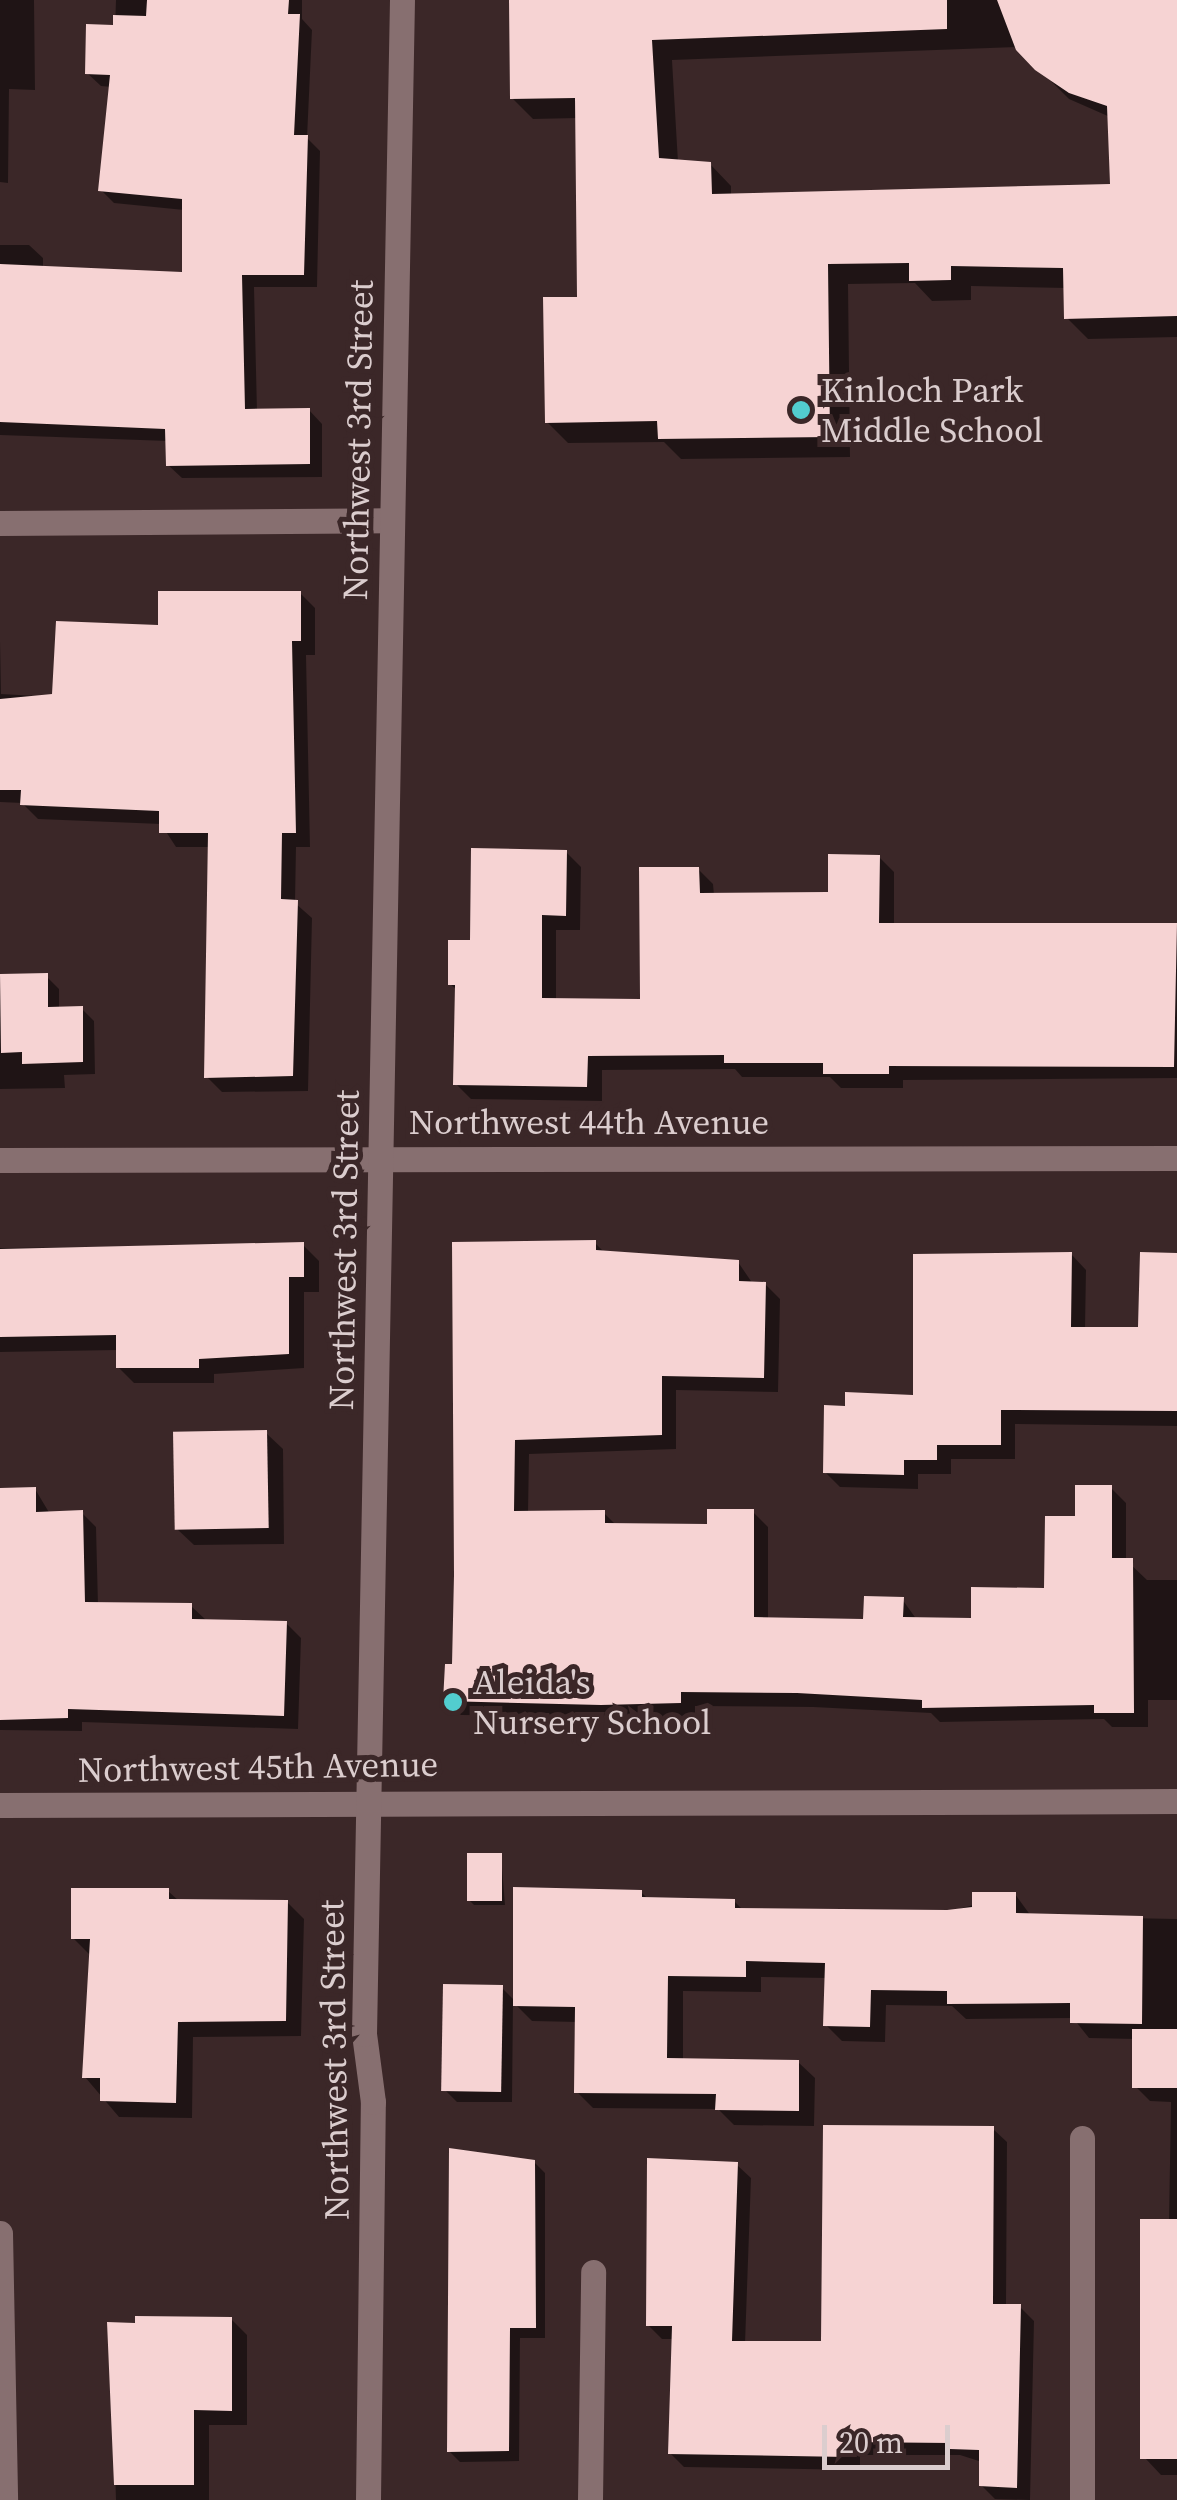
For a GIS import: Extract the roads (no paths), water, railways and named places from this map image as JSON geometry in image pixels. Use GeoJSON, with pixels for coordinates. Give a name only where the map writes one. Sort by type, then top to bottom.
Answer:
{"type":"FeatureCollection","features":[{"type":"Feature","properties":{"kind":"street","name":"Northwest 3rd Street"},"geometry":{"type":"LineString","coordinates":[[368,2500],[372,2102],[364,2034],[402,0]]}},
{"type":"Feature","properties":{"kind":"street"},"geometry":{"type":"LineString","coordinates":[[0,522],[391,520]]}},
{"type":"Feature","properties":{"kind":"street","name":"Northwest 44th Avenue"},"geometry":{"type":"LineString","coordinates":[[0,1160],[1177,1158]]}},
{"type":"Feature","properties":{"kind":"street","name":"Northwest 45th Avenue"},"geometry":{"type":"LineString","coordinates":[[0,1805],[1177,1801]]}},
{"type":"Feature","properties":{"kind":"street"},"geometry":{"type":"LineString","coordinates":[[1082,2138],[1082,2500]]}},
{"type":"Feature","properties":{"kind":"street"},"geometry":{"type":"LineString","coordinates":[[0,2234],[5,2500]]}},
{"type":"Feature","properties":{"kind":"street"},"geometry":{"type":"LineString","coordinates":[[590,2500],[593,2272]]}},
{"type":"Feature","properties":{"kind":"place","name":"Kinloch Park Middle School"},"geometry":{"type":"Point","coordinates":[801,410]}},
{"type":"Feature","properties":{"kind":"place","name":"Aleida's Nursery School"},"geometry":{"type":"Point","coordinates":[453,1702]}}]}
